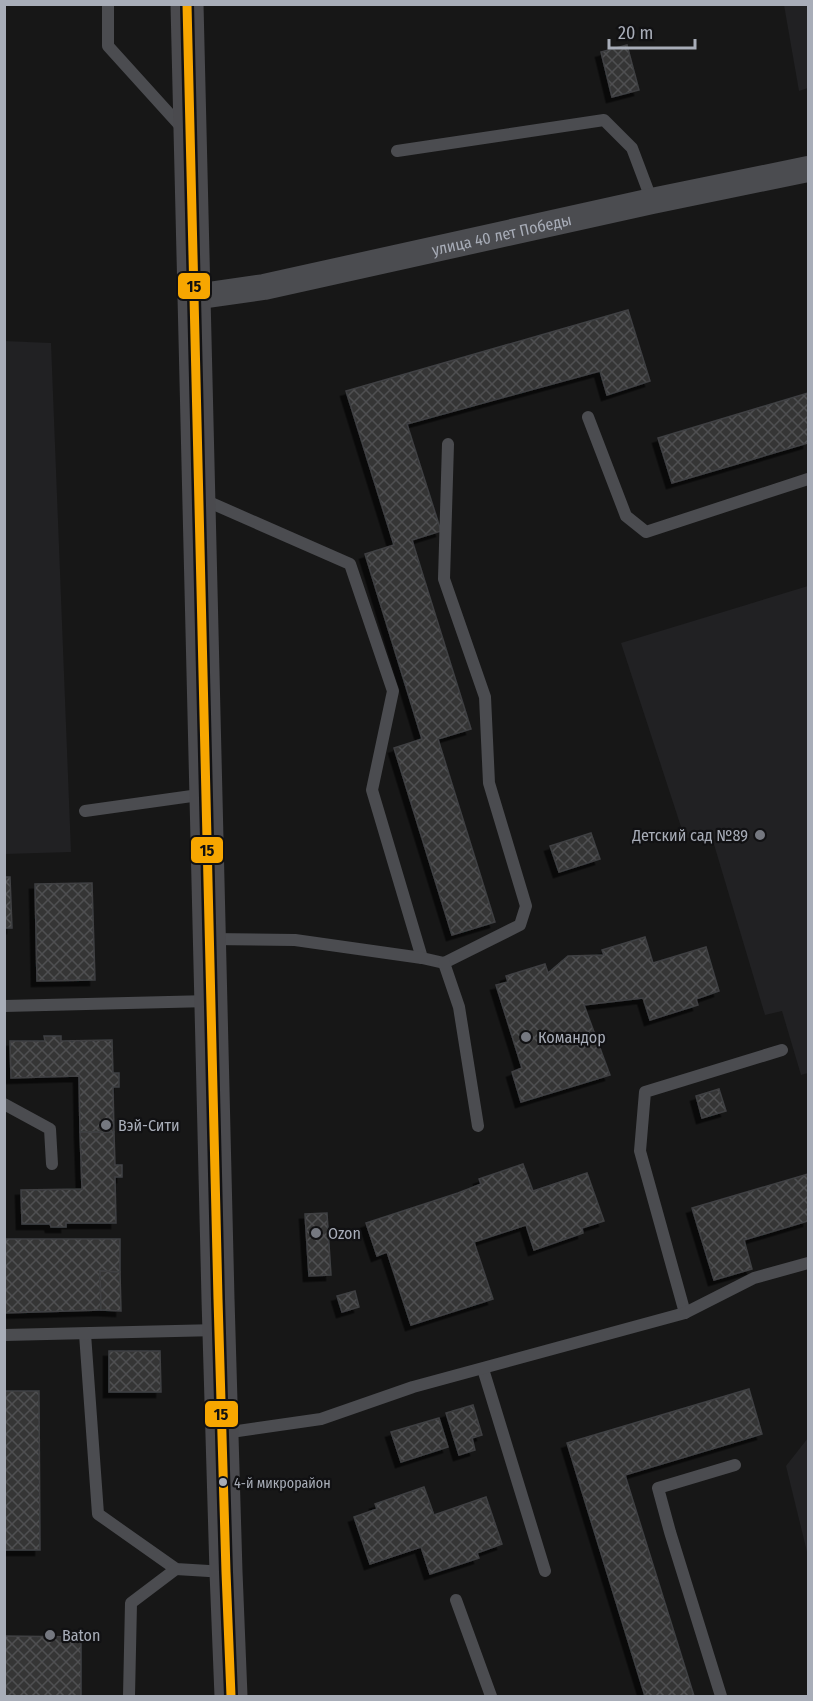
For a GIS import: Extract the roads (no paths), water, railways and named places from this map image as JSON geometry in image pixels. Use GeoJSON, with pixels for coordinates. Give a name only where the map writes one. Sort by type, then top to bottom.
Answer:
{"type":"FeatureCollection","features":[{"type":"Feature","properties":{"kind":"main road"},"geometry":{"type":"LineString","coordinates":[[187,4],[210,1001],[231,1696]]}},
{"type":"Feature","properties":{"kind":"street","name":"улица 40 лет Победы"},"geometry":{"type":"LineString","coordinates":[[194,297],[264,287],[808,169]]}},
{"type":"Feature","properties":{"kind":"lane"},"geometry":{"type":"LineString","coordinates":[[108,4],[108,46],[190,136]]}},
{"type":"Feature","properties":{"kind":"lane"},"geometry":{"type":"LineString","coordinates":[[397,151],[604,120],[632,147],[652,201]]}},
{"type":"Feature","properties":{"kind":"lane"},"geometry":{"type":"LineString","coordinates":[[588,417],[626,516],[646,532],[808,479]]}},
{"type":"Feature","properties":{"kind":"lane"},"geometry":{"type":"LineString","coordinates":[[209,939],[295,940],[444,963],[520,925],[526,906],[489,783],[485,697],[444,579],[448,444]]}},
{"type":"Feature","properties":{"kind":"lane"},"geometry":{"type":"LineString","coordinates":[[198,498],[272,528],[350,564],[393,691],[372,790],[422,958]]}},
{"type":"Feature","properties":{"kind":"lane"},"geometry":{"type":"LineString","coordinates":[[85,811],[206,794]]}},
{"type":"Feature","properties":{"kind":"lane"},"geometry":{"type":"LineString","coordinates":[[444,963],[459,1007],[478,1126]]}},
{"type":"Feature","properties":{"kind":"lane"},"geometry":{"type":"LineString","coordinates":[[4,1006],[210,1001]]}},
{"type":"Feature","properties":{"kind":"lane"},"geometry":{"type":"LineString","coordinates":[[685,1313],[640,1150],[645,1092],[782,1050]]}},
{"type":"Feature","properties":{"kind":"lane"},"geometry":{"type":"LineString","coordinates":[[4,1104],[50,1129],[52,1164]]}},
{"type":"Feature","properties":{"kind":"lane"},"geometry":{"type":"LineString","coordinates":[[222,1434],[321,1419],[413,1387],[685,1313],[754,1278],[808,1263]]}},
{"type":"Feature","properties":{"kind":"lane"},"geometry":{"type":"LineString","coordinates":[[4,1335],[220,1330]]}},
{"type":"Feature","properties":{"kind":"lane"},"geometry":{"type":"LineString","coordinates":[[85,1334],[98,1514],[176,1569],[226,1572]]}},
{"type":"Feature","properties":{"kind":"lane"},"geometry":{"type":"LineString","coordinates":[[483,1369],[545,1570]]}},
{"type":"Feature","properties":{"kind":"lane"},"geometry":{"type":"LineString","coordinates":[[721,1696],[658,1488],[735,1465]]}},
{"type":"Feature","properties":{"kind":"lane"},"geometry":{"type":"LineString","coordinates":[[129,1696],[131,1603],[176,1569]]}},
{"type":"Feature","properties":{"kind":"lane"},"geometry":{"type":"LineString","coordinates":[[456,1600],[491,1696]]}},
{"type":"Feature","properties":{"kind":"place","name":"Детский сад №89"},"geometry":{"type":"Point","coordinates":[760,835]}},
{"type":"Feature","properties":{"kind":"place","name":"Командор"},"geometry":{"type":"Point","coordinates":[526,1037]}},
{"type":"Feature","properties":{"kind":"place","name":"Вэй-Сити"},"geometry":{"type":"Point","coordinates":[106,1125]}},
{"type":"Feature","properties":{"kind":"place","name":"Ozon"},"geometry":{"type":"Point","coordinates":[316,1233]}},
{"type":"Feature","properties":{"kind":"place","name":"4-й микрорайон"},"geometry":{"type":"Point","coordinates":[223,1482]}},
{"type":"Feature","properties":{"kind":"place","name":"Baton"},"geometry":{"type":"Point","coordinates":[50,1635]}}]}
